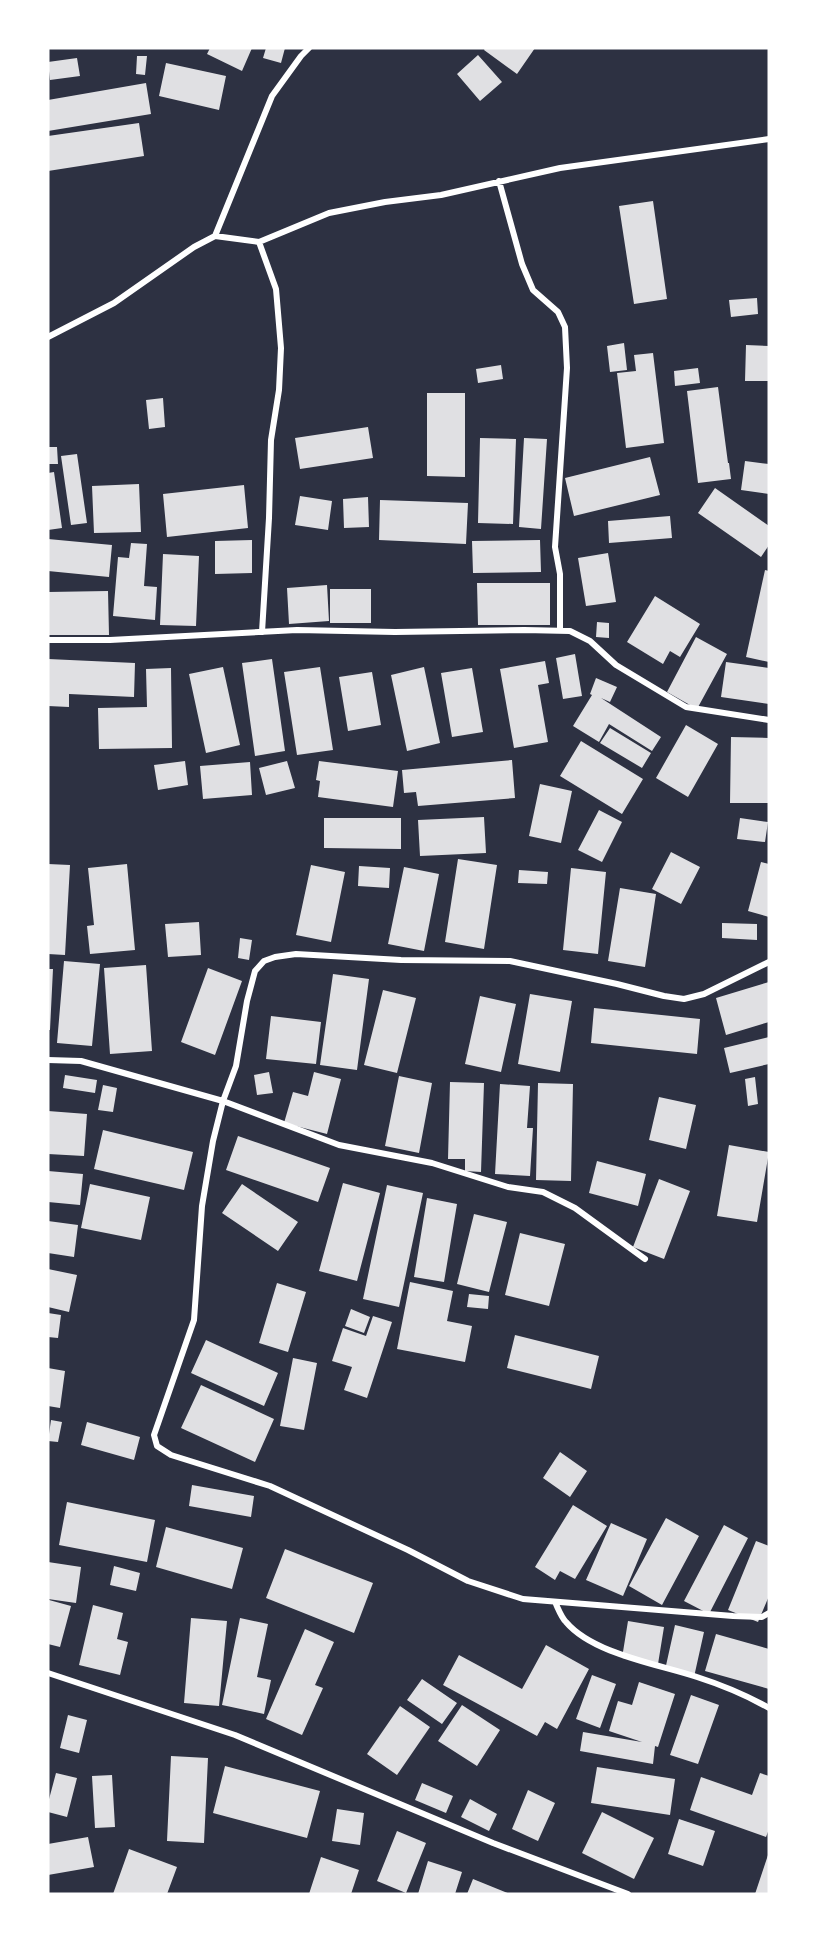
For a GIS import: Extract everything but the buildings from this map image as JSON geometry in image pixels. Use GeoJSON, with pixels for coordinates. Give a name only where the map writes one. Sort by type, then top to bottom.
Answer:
{"type":"FeatureCollection","features":[{"type":"Feature","properties":{"kind":"street"},"geometry":{"type":"LineString","coordinates":[[215,236],[272,96],[309,48]]}},
{"type":"Feature","properties":{"kind":"street"},"geometry":{"type":"LineString","coordinates":[[48,337],[114,303],[194,247],[215,236],[259,242],[329,213],[385,202],[441,195],[560,168],[769,139]]}},
{"type":"Feature","properties":{"kind":"street"},"geometry":{"type":"LineString","coordinates":[[499,181],[522,264],[533,290],[558,312],[566,327],[567,368],[555,547],[560,574],[560,631]]}},
{"type":"Feature","properties":{"kind":"street"},"geometry":{"type":"LineString","coordinates":[[259,242],[276,289],[281,348],[279,390],[271,440],[262,632]]}},
{"type":"Feature","properties":{"kind":"street"},"geometry":{"type":"LineString","coordinates":[[48,640],[110,640],[297,630],[570,632],[590,641],[616,665],[686,706],[769,720]]}},
{"type":"Feature","properties":{"kind":"street"},"geometry":{"type":"LineString","coordinates":[[769,962],[704,994],[684,999],[510,961],[401,960],[296,954],[264,961],[255,971],[247,1001],[236,1066],[223,1101],[213,1141],[202,1206],[194,1320],[154,1435],[158,1446],[171,1455],[270,1486],[408,1550],[468,1581],[523,1599],[734,1616],[762,1617],[769,1613]]}},
{"type":"Feature","properties":{"kind":"street"},"geometry":{"type":"LineString","coordinates":[[48,1059],[81,1061],[223,1101],[339,1145],[432,1163],[508,1187],[543,1192],[575,1208],[645,1259]]}},
{"type":"Feature","properties":{"kind":"street"},"geometry":{"type":"LineString","coordinates":[[555,1602],[565,1622],[589,1641],[620,1654],[696,1676],[744,1694],[769,1708]]}},
{"type":"Feature","properties":{"kind":"street"},"geometry":{"type":"LineString","coordinates":[[48,1673],[235,1735],[493,1843],[628,1894]]}}]}
